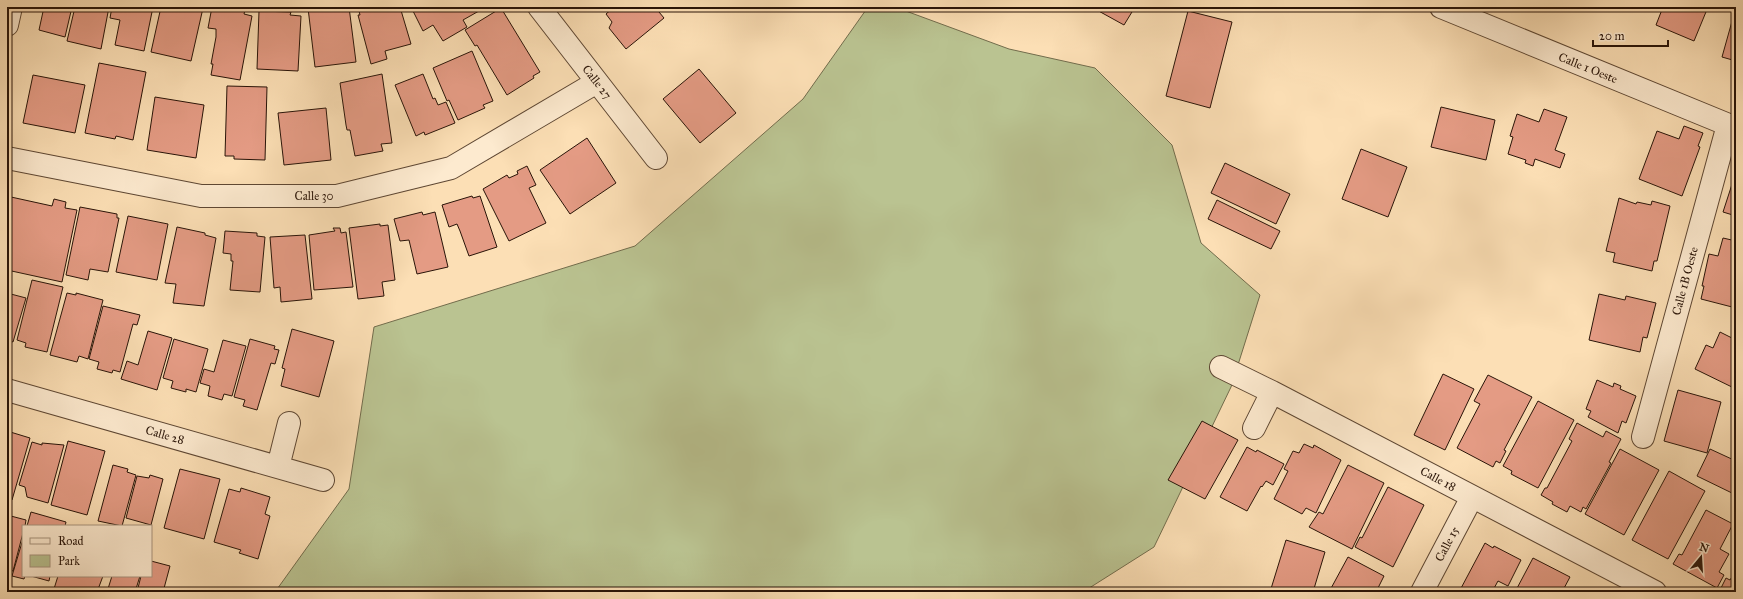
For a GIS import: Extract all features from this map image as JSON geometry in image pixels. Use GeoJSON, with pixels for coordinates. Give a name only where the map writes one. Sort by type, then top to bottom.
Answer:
{"type":"FeatureCollection","features":[{"type":"Feature","properties":{"kind":"street"},"geometry":{"type":"LineString","coordinates":[[7,25],[11,7]]}},
{"type":"Feature","properties":{"kind":"street","name":"Calle 27"},"geometry":{"type":"LineString","coordinates":[[539,7],[656,158]]}},
{"type":"Feature","properties":{"kind":"street","name":"Calle 1 Oeste"},"geometry":{"type":"LineString","coordinates":[[1441,7],[1732,127]]}},
{"type":"Feature","properties":{"kind":"street","name":"Calle 30"},"geometry":{"type":"LineString","coordinates":[[7,158],[201,196],[337,196],[451,168],[597,82]]}},
{"type":"Feature","properties":{"kind":"street","name":"Calle 1B Oeste"},"geometry":{"type":"LineString","coordinates":[[1643,436],[1732,127]]}},
{"type":"Feature","properties":{"kind":"street","name":"Calle 18"},"geometry":{"type":"LineString","coordinates":[[1222,367],[1655,592]]}},
{"type":"Feature","properties":{"kind":"street","name":"Calle 28"},"geometry":{"type":"LineString","coordinates":[[7,390],[323,480]]}},
{"type":"Feature","properties":{"kind":"street"},"geometry":{"type":"LineString","coordinates":[[1254,428],[1272,392]]}},
{"type":"Feature","properties":{"kind":"street"},"geometry":{"type":"LineString","coordinates":[[278,467],[289,423]]}},
{"type":"Feature","properties":{"kind":"street","name":"Calle 15"},"geometry":{"type":"LineString","coordinates":[[1422,592],[1472,497]]}},
{"type":"Feature","properties":{"kind":"green space"},"geometry":{"type":"Polygon","coordinates":[[[868,7],[895,7],[1009,49],[1095,68],[1172,145],[1201,243],[1260,295],[1231,387],[1154,547],[1083,592],[275,592],[349,489],[374,327],[635,246],[803,99],[868,7]]]}},
{"type":"Feature","properties":{"kind":"building"},"geometry":{"type":"Polygon","coordinates":[[[44,7],[72,7],[65,37],[39,30],[44,7]]]}},
{"type":"Feature","properties":{"kind":"building"},"geometry":{"type":"Polygon","coordinates":[[[75,7],[109,7],[101,49],[67,41],[75,7]]]}},
{"type":"Feature","properties":{"kind":"building"},"geometry":{"type":"Polygon","coordinates":[[[112,7],[153,7],[144,51],[115,45],[120,20],[110,18],[112,7]]]}},
{"type":"Feature","properties":{"kind":"building"},"geometry":{"type":"Polygon","coordinates":[[[161,7],[203,8],[191,61],[151,52],[161,7]]]}},
{"type":"Feature","properties":{"kind":"building"},"geometry":{"type":"Polygon","coordinates":[[[212,7],[229,7],[245,10],[244,14],[252,16],[240,80],[211,75],[213,64],[211,64],[216,37],[216,29],[208,28],[212,7]]]}},
{"type":"Feature","properties":{"kind":"building"},"geometry":{"type":"Polygon","coordinates":[[[349,7],[356,62],[315,67],[308,8],[349,7]]]}},
{"type":"Feature","properties":{"kind":"building"},"geometry":{"type":"Polygon","coordinates":[[[358,7],[400,7],[411,44],[385,51],[387,59],[371,64],[358,15],[360,15],[358,7]]]}},
{"type":"Feature","properties":{"kind":"building"},"geometry":{"type":"Polygon","coordinates":[[[411,7],[486,7],[463,20],[467,27],[443,41],[433,25],[423,31],[411,7]]]}},
{"type":"Feature","properties":{"kind":"building"},"geometry":{"type":"Polygon","coordinates":[[[614,7],[666,7],[659,12],[664,18],[626,49],[609,28],[612,22],[606,14],[614,7]]]}},
{"type":"Feature","properties":{"kind":"building"},"geometry":{"type":"Polygon","coordinates":[[[1096,7],[1135,7],[1124,25],[1095,9],[1096,7]]]}},
{"type":"Feature","properties":{"kind":"building"},"geometry":{"type":"Polygon","coordinates":[[[1663,7],[1708,7],[1694,41],[1656,25],[1663,7]]]}},
{"type":"Feature","properties":{"kind":"building"},"geometry":{"type":"Polygon","coordinates":[[[1736,7],[1736,61],[1722,57],[1736,7]]]}},
{"type":"Feature","properties":{"kind":"building"},"geometry":{"type":"Polygon","coordinates":[[[501,8],[540,72],[533,76],[534,78],[507,95],[477,45],[475,46],[465,30],[501,8]]]}},
{"type":"Feature","properties":{"kind":"building"},"geometry":{"type":"Polygon","coordinates":[[[259,11],[291,12],[290,15],[301,16],[298,71],[257,69],[259,11]]]}},
{"type":"Feature","properties":{"kind":"building"},"geometry":{"type":"Polygon","coordinates":[[[1188,11],[1232,22],[1210,108],[1166,96],[1188,11]]]}},
{"type":"Feature","properties":{"kind":"building"},"geometry":{"type":"Polygon","coordinates":[[[472,51],[493,101],[483,105],[485,108],[458,120],[449,100],[447,101],[433,68],[472,51]]]}},
{"type":"Feature","properties":{"kind":"building"},"geometry":{"type":"Polygon","coordinates":[[[99,63],[146,72],[133,140],[116,136],[115,139],[85,133],[99,63]]]}},
{"type":"Feature","properties":{"kind":"building"},"geometry":{"type":"Polygon","coordinates":[[[699,69],[736,113],[700,143],[663,99],[699,69]]]}},
{"type":"Feature","properties":{"kind":"building"},"geometry":{"type":"Polygon","coordinates":[[[382,74],[392,143],[381,144],[383,151],[355,156],[350,130],[347,130],[340,83],[382,74]]]}},
{"type":"Feature","properties":{"kind":"building"},"geometry":{"type":"Polygon","coordinates":[[[423,74],[433,99],[435,98],[438,105],[446,102],[455,123],[425,135],[424,132],[416,136],[395,85],[423,74]]]}},
{"type":"Feature","properties":{"kind":"building"},"geometry":{"type":"Polygon","coordinates":[[[33,75],[85,85],[75,133],[23,123],[33,75]]]}},
{"type":"Feature","properties":{"kind":"building"},"geometry":{"type":"Polygon","coordinates":[[[227,86],[267,87],[265,160],[234,159],[234,156],[225,156],[227,86]]]}},
{"type":"Feature","properties":{"kind":"building"},"geometry":{"type":"Polygon","coordinates":[[[155,97],[204,105],[196,158],[147,150],[155,97]]]}},
{"type":"Feature","properties":{"kind":"building"},"geometry":{"type":"Polygon","coordinates":[[[1441,107],[1495,120],[1486,160],[1431,147],[1441,107]]]}},
{"type":"Feature","properties":{"kind":"building"},"geometry":{"type":"Polygon","coordinates":[[[326,108],[331,160],[284,165],[278,113],[326,108]]]}},
{"type":"Feature","properties":{"kind":"building"},"geometry":{"type":"Polygon","coordinates":[[[1544,109],[1567,117],[1555,150],[1565,154],[1560,168],[1535,159],[1533,166],[1525,163],[1526,160],[1508,154],[1513,137],[1510,136],[1517,114],[1539,122],[1544,109]]]}},
{"type":"Feature","properties":{"kind":"building"},"geometry":{"type":"Polygon","coordinates":[[[1684,126],[1703,133],[1698,146],[1700,147],[1682,196],[1639,179],[1657,131],[1679,139],[1684,126]]]}},
{"type":"Feature","properties":{"kind":"building"},"geometry":{"type":"Polygon","coordinates":[[[587,138],[616,183],[570,214],[540,170],[587,138]]]}},
{"type":"Feature","properties":{"kind":"building"},"geometry":{"type":"Polygon","coordinates":[[[1361,149],[1407,167],[1388,217],[1342,199],[1361,149]]]}},
{"type":"Feature","properties":{"kind":"building"},"geometry":{"type":"Polygon","coordinates":[[[1225,163],[1290,194],[1276,224],[1211,193],[1225,163]]]}},
{"type":"Feature","properties":{"kind":"building"},"geometry":{"type":"Polygon","coordinates":[[[527,166],[536,185],[529,188],[546,223],[509,241],[483,189],[507,175],[509,178],[518,174],[517,171],[527,166]]]}},
{"type":"Feature","properties":{"kind":"building"},"geometry":{"type":"Polygon","coordinates":[[[1736,172],[1736,216],[1723,212],[1736,172]]]}},
{"type":"Feature","properties":{"kind":"building"},"geometry":{"type":"Polygon","coordinates":[[[472,196],[473,198],[480,196],[497,247],[469,256],[457,224],[449,227],[442,205],[472,196]]]}},
{"type":"Feature","properties":{"kind":"building"},"geometry":{"type":"Polygon","coordinates":[[[11,197],[52,206],[54,199],[66,202],[65,208],[77,210],[62,282],[7,270],[7,214],[11,197]]]}},
{"type":"Feature","properties":{"kind":"building"},"geometry":{"type":"Polygon","coordinates":[[[1619,198],[1636,204],[1637,202],[1651,205],[1652,201],[1670,206],[1657,261],[1654,261],[1652,271],[1613,262],[1615,253],[1606,251],[1619,198]]]}},
{"type":"Feature","properties":{"kind":"building"},"geometry":{"type":"Polygon","coordinates":[[[1217,200],[1280,231],[1271,249],[1208,219],[1217,200]]]}},
{"type":"Feature","properties":{"kind":"building"},"geometry":{"type":"Polygon","coordinates":[[[80,207],[117,214],[117,218],[119,218],[108,272],[90,269],[88,280],[66,275],[80,207]]]}},
{"type":"Feature","properties":{"kind":"building"},"geometry":{"type":"Polygon","coordinates":[[[422,212],[423,215],[435,212],[448,267],[417,274],[409,240],[400,241],[394,219],[422,212]]]}},
{"type":"Feature","properties":{"kind":"building"},"geometry":{"type":"Polygon","coordinates":[[[128,216],[168,224],[157,280],[116,272],[128,216]]]}},
{"type":"Feature","properties":{"kind":"building"},"geometry":{"type":"Polygon","coordinates":[[[380,224],[380,226],[388,225],[395,280],[382,282],[384,296],[358,299],[349,228],[380,224]]]}},
{"type":"Feature","properties":{"kind":"building"},"geometry":{"type":"Polygon","coordinates":[[[177,227],[205,233],[205,235],[216,238],[204,306],[173,303],[176,284],[165,283],[177,227]]]}},
{"type":"Feature","properties":{"kind":"building"},"geometry":{"type":"Polygon","coordinates":[[[333,228],[340,228],[341,233],[346,232],[353,287],[314,290],[309,235],[335,231],[333,228]]]}},
{"type":"Feature","properties":{"kind":"building"},"geometry":{"type":"Polygon","coordinates":[[[225,231],[257,233],[257,236],[265,237],[260,292],[230,290],[233,261],[231,261],[231,254],[223,253],[225,231]]]}},
{"type":"Feature","properties":{"kind":"building"},"geometry":{"type":"Polygon","coordinates":[[[305,235],[312,299],[281,302],[280,287],[274,288],[270,237],[305,235]]]}},
{"type":"Feature","properties":{"kind":"building"},"geometry":{"type":"Polygon","coordinates":[[[1723,238],[1736,241],[1736,308],[1701,299],[1704,286],[1702,286],[1709,254],[1718,256],[1723,238]]]}},
{"type":"Feature","properties":{"kind":"building"},"geometry":{"type":"Polygon","coordinates":[[[32,280],[63,287],[47,352],[25,347],[26,343],[17,340],[32,280]]]}},
{"type":"Feature","properties":{"kind":"building"},"geometry":{"type":"Polygon","coordinates":[[[7,293],[26,298],[13,342],[7,340],[7,293]]]}},
{"type":"Feature","properties":{"kind":"building"},"geometry":{"type":"Polygon","coordinates":[[[67,293],[76,295],[76,293],[103,300],[88,359],[79,356],[77,362],[50,355],[67,293]]]}},
{"type":"Feature","properties":{"kind":"building"},"geometry":{"type":"Polygon","coordinates":[[[1599,294],[1625,300],[1626,296],[1656,303],[1647,338],[1643,337],[1640,352],[1589,340],[1599,294]]]}},
{"type":"Feature","properties":{"kind":"building"},"geometry":{"type":"Polygon","coordinates":[[[103,306],[140,315],[137,325],[133,324],[120,372],[113,370],[112,373],[97,369],[99,362],[89,359],[103,306]]]}},
{"type":"Feature","properties":{"kind":"building"},"geometry":{"type":"Polygon","coordinates":[[[292,329],[334,341],[319,397],[281,386],[285,369],[282,368],[292,329]]]}},
{"type":"Feature","properties":{"kind":"building"},"geometry":{"type":"Polygon","coordinates":[[[148,331],[172,338],[157,390],[121,379],[127,361],[138,365],[148,331]]]}},
{"type":"Feature","properties":{"kind":"building"},"geometry":{"type":"Polygon","coordinates":[[[1720,332],[1736,340],[1736,389],[1695,369],[1706,345],[1713,348],[1720,332]]]}},
{"type":"Feature","properties":{"kind":"building"},"geometry":{"type":"Polygon","coordinates":[[[174,339],[208,349],[196,392],[186,389],[186,392],[171,388],[173,381],[163,378],[174,339]]]}},
{"type":"Feature","properties":{"kind":"building"},"geometry":{"type":"Polygon","coordinates":[[[250,339],[275,346],[274,349],[279,350],[275,364],[271,363],[257,410],[243,406],[245,400],[234,397],[250,339]]]}},
{"type":"Feature","properties":{"kind":"building"},"geometry":{"type":"Polygon","coordinates":[[[223,340],[246,346],[232,396],[224,394],[222,400],[208,396],[210,386],[200,383],[204,369],[214,372],[223,340]]]}},
{"type":"Feature","properties":{"kind":"building"},"geometry":{"type":"Polygon","coordinates":[[[1443,374],[1474,389],[1445,450],[1414,435],[1443,374]]]}},
{"type":"Feature","properties":{"kind":"building"},"geometry":{"type":"Polygon","coordinates":[[[1488,375],[1532,397],[1504,450],[1506,451],[1500,463],[1496,461],[1493,467],[1457,448],[1480,404],[1474,401],[1488,375]]]}},
{"type":"Feature","properties":{"kind":"building"},"geometry":{"type":"Polygon","coordinates":[[[1597,380],[1613,387],[1614,383],[1621,386],[1620,389],[1636,396],[1626,423],[1622,421],[1618,433],[1588,417],[1591,411],[1586,409],[1597,380]]]}},
{"type":"Feature","properties":{"kind":"building"},"geometry":{"type":"Polygon","coordinates":[[[1678,390],[1721,402],[1707,453],[1664,441],[1678,390]]]}},
{"type":"Feature","properties":{"kind":"building"},"geometry":{"type":"Polygon","coordinates":[[[1538,401],[1574,420],[1538,488],[1511,474],[1512,471],[1503,466],[1538,401]]]}},
{"type":"Feature","properties":{"kind":"building"},"geometry":{"type":"Polygon","coordinates":[[[1202,421],[1238,440],[1205,499],[1168,480],[1202,421]]]}},
{"type":"Feature","properties":{"kind":"building"},"geometry":{"type":"Polygon","coordinates":[[[1577,423],[1603,437],[1606,431],[1621,439],[1609,462],[1611,463],[1586,509],[1583,507],[1581,512],[1570,506],[1567,512],[1552,504],[1553,502],[1541,495],[1545,488],[1547,488],[1572,441],[1569,439],[1577,423]]]}},
{"type":"Feature","properties":{"kind":"building"},"geometry":{"type":"Polygon","coordinates":[[[7,431],[30,438],[12,500],[7,499],[7,431]]]}},
{"type":"Feature","properties":{"kind":"building"},"geometry":{"type":"Polygon","coordinates":[[[68,441],[105,451],[87,515],[51,505],[68,441]]]}},
{"type":"Feature","properties":{"kind":"building"},"geometry":{"type":"Polygon","coordinates":[[[32,442],[42,445],[42,443],[64,445],[48,503],[27,497],[25,487],[19,485],[32,442]]]}},
{"type":"Feature","properties":{"kind":"building"},"geometry":{"type":"Polygon","coordinates":[[[1304,444],[1313,448],[1314,445],[1341,460],[1316,513],[1306,508],[1302,514],[1274,499],[1288,471],[1284,469],[1293,451],[1299,453],[1304,444]]]}},
{"type":"Feature","properties":{"kind":"building"},"geometry":{"type":"Polygon","coordinates":[[[1247,447],[1256,452],[1257,450],[1284,464],[1273,485],[1266,481],[1262,487],[1261,486],[1247,511],[1220,497],[1247,447]]]}},
{"type":"Feature","properties":{"kind":"building"},"geometry":{"type":"Polygon","coordinates":[[[1620,449],[1659,470],[1624,535],[1585,514],[1620,449]]]}},
{"type":"Feature","properties":{"kind":"building"},"geometry":{"type":"Polygon","coordinates":[[[1710,449],[1736,461],[1736,488],[1734,494],[1697,476],[1710,449]]]}},
{"type":"Feature","properties":{"kind":"building"},"geometry":{"type":"Polygon","coordinates":[[[113,465],[128,469],[127,472],[136,475],[122,525],[98,521],[113,465]]]}},
{"type":"Feature","properties":{"kind":"building"},"geometry":{"type":"Polygon","coordinates":[[[1348,465],[1384,483],[1352,549],[1309,527],[1319,512],[1323,514],[1348,465]]]}},
{"type":"Feature","properties":{"kind":"building"},"geometry":{"type":"Polygon","coordinates":[[[180,469],[220,479],[204,539],[164,528],[180,469]]]}},
{"type":"Feature","properties":{"kind":"building"},"geometry":{"type":"Polygon","coordinates":[[[1669,471],[1705,491],[1668,559],[1632,540],[1669,471]]]}},
{"type":"Feature","properties":{"kind":"building"},"geometry":{"type":"Polygon","coordinates":[[[150,475],[163,479],[151,525],[126,518],[137,476],[149,478],[150,475]]]}},
{"type":"Feature","properties":{"kind":"building"},"geometry":{"type":"Polygon","coordinates":[[[1388,487],[1424,505],[1393,567],[1355,547],[1360,537],[1362,538],[1388,487]]]}},
{"type":"Feature","properties":{"kind":"building"},"geometry":{"type":"Polygon","coordinates":[[[241,488],[270,497],[265,514],[270,516],[258,559],[239,553],[241,550],[214,542],[229,489],[240,492],[241,488]]]}},
{"type":"Feature","properties":{"kind":"building"},"geometry":{"type":"Polygon","coordinates":[[[1706,510],[1733,524],[1720,549],[1729,554],[1719,572],[1724,575],[1717,588],[1673,564],[1679,554],[1682,555],[1706,510]]]}},
{"type":"Feature","properties":{"kind":"building"},"geometry":{"type":"Polygon","coordinates":[[[31,512],[66,522],[65,525],[27,525],[31,512]]]}},
{"type":"Feature","properties":{"kind":"building"},"geometry":{"type":"Polygon","coordinates":[[[7,515],[26,520],[25,525],[22,525],[22,537],[13,571],[7,570],[7,515]]]}},
{"type":"Feature","properties":{"kind":"building"},"geometry":{"type":"Polygon","coordinates":[[[1286,540],[1325,552],[1313,592],[1270,592],[1286,540]]]}},
{"type":"Feature","properties":{"kind":"building"},"geometry":{"type":"Polygon","coordinates":[[[22,542],[22,577],[25,577],[24,579],[12,576],[22,542]]]}},
{"type":"Feature","properties":{"kind":"building"},"geometry":{"type":"Polygon","coordinates":[[[1485,543],[1521,560],[1508,586],[1498,581],[1492,592],[1459,592],[1485,543]]]}},
{"type":"Feature","properties":{"kind":"building"},"geometry":{"type":"Polygon","coordinates":[[[1348,557],[1384,576],[1376,592],[1329,592],[1348,557]]]}},
{"type":"Feature","properties":{"kind":"building"},"geometry":{"type":"Polygon","coordinates":[[[1533,558],[1570,577],[1562,592],[1515,592],[1533,558]]]}},
{"type":"Feature","properties":{"kind":"building"},"geometry":{"type":"Polygon","coordinates":[[[152,561],[170,566],[163,592],[137,592],[141,577],[152,577],[152,561]]]}},
{"type":"Feature","properties":{"kind":"building"},"geometry":{"type":"Polygon","coordinates":[[[1736,570],[1736,592],[1724,592],[1720,590],[1726,578],[1730,580],[1736,570]]]}},
{"type":"Feature","properties":{"kind":"building"},"geometry":{"type":"Polygon","coordinates":[[[35,577],[50,577],[49,581],[35,577]]]}},
{"type":"Feature","properties":{"kind":"building"},"geometry":{"type":"Polygon","coordinates":[[[58,577],[103,577],[97,592],[53,592],[58,577]]]}},
{"type":"Feature","properties":{"kind":"building"},"geometry":{"type":"Polygon","coordinates":[[[112,577],[140,577],[135,592],[107,592],[112,577]]]}}]}
